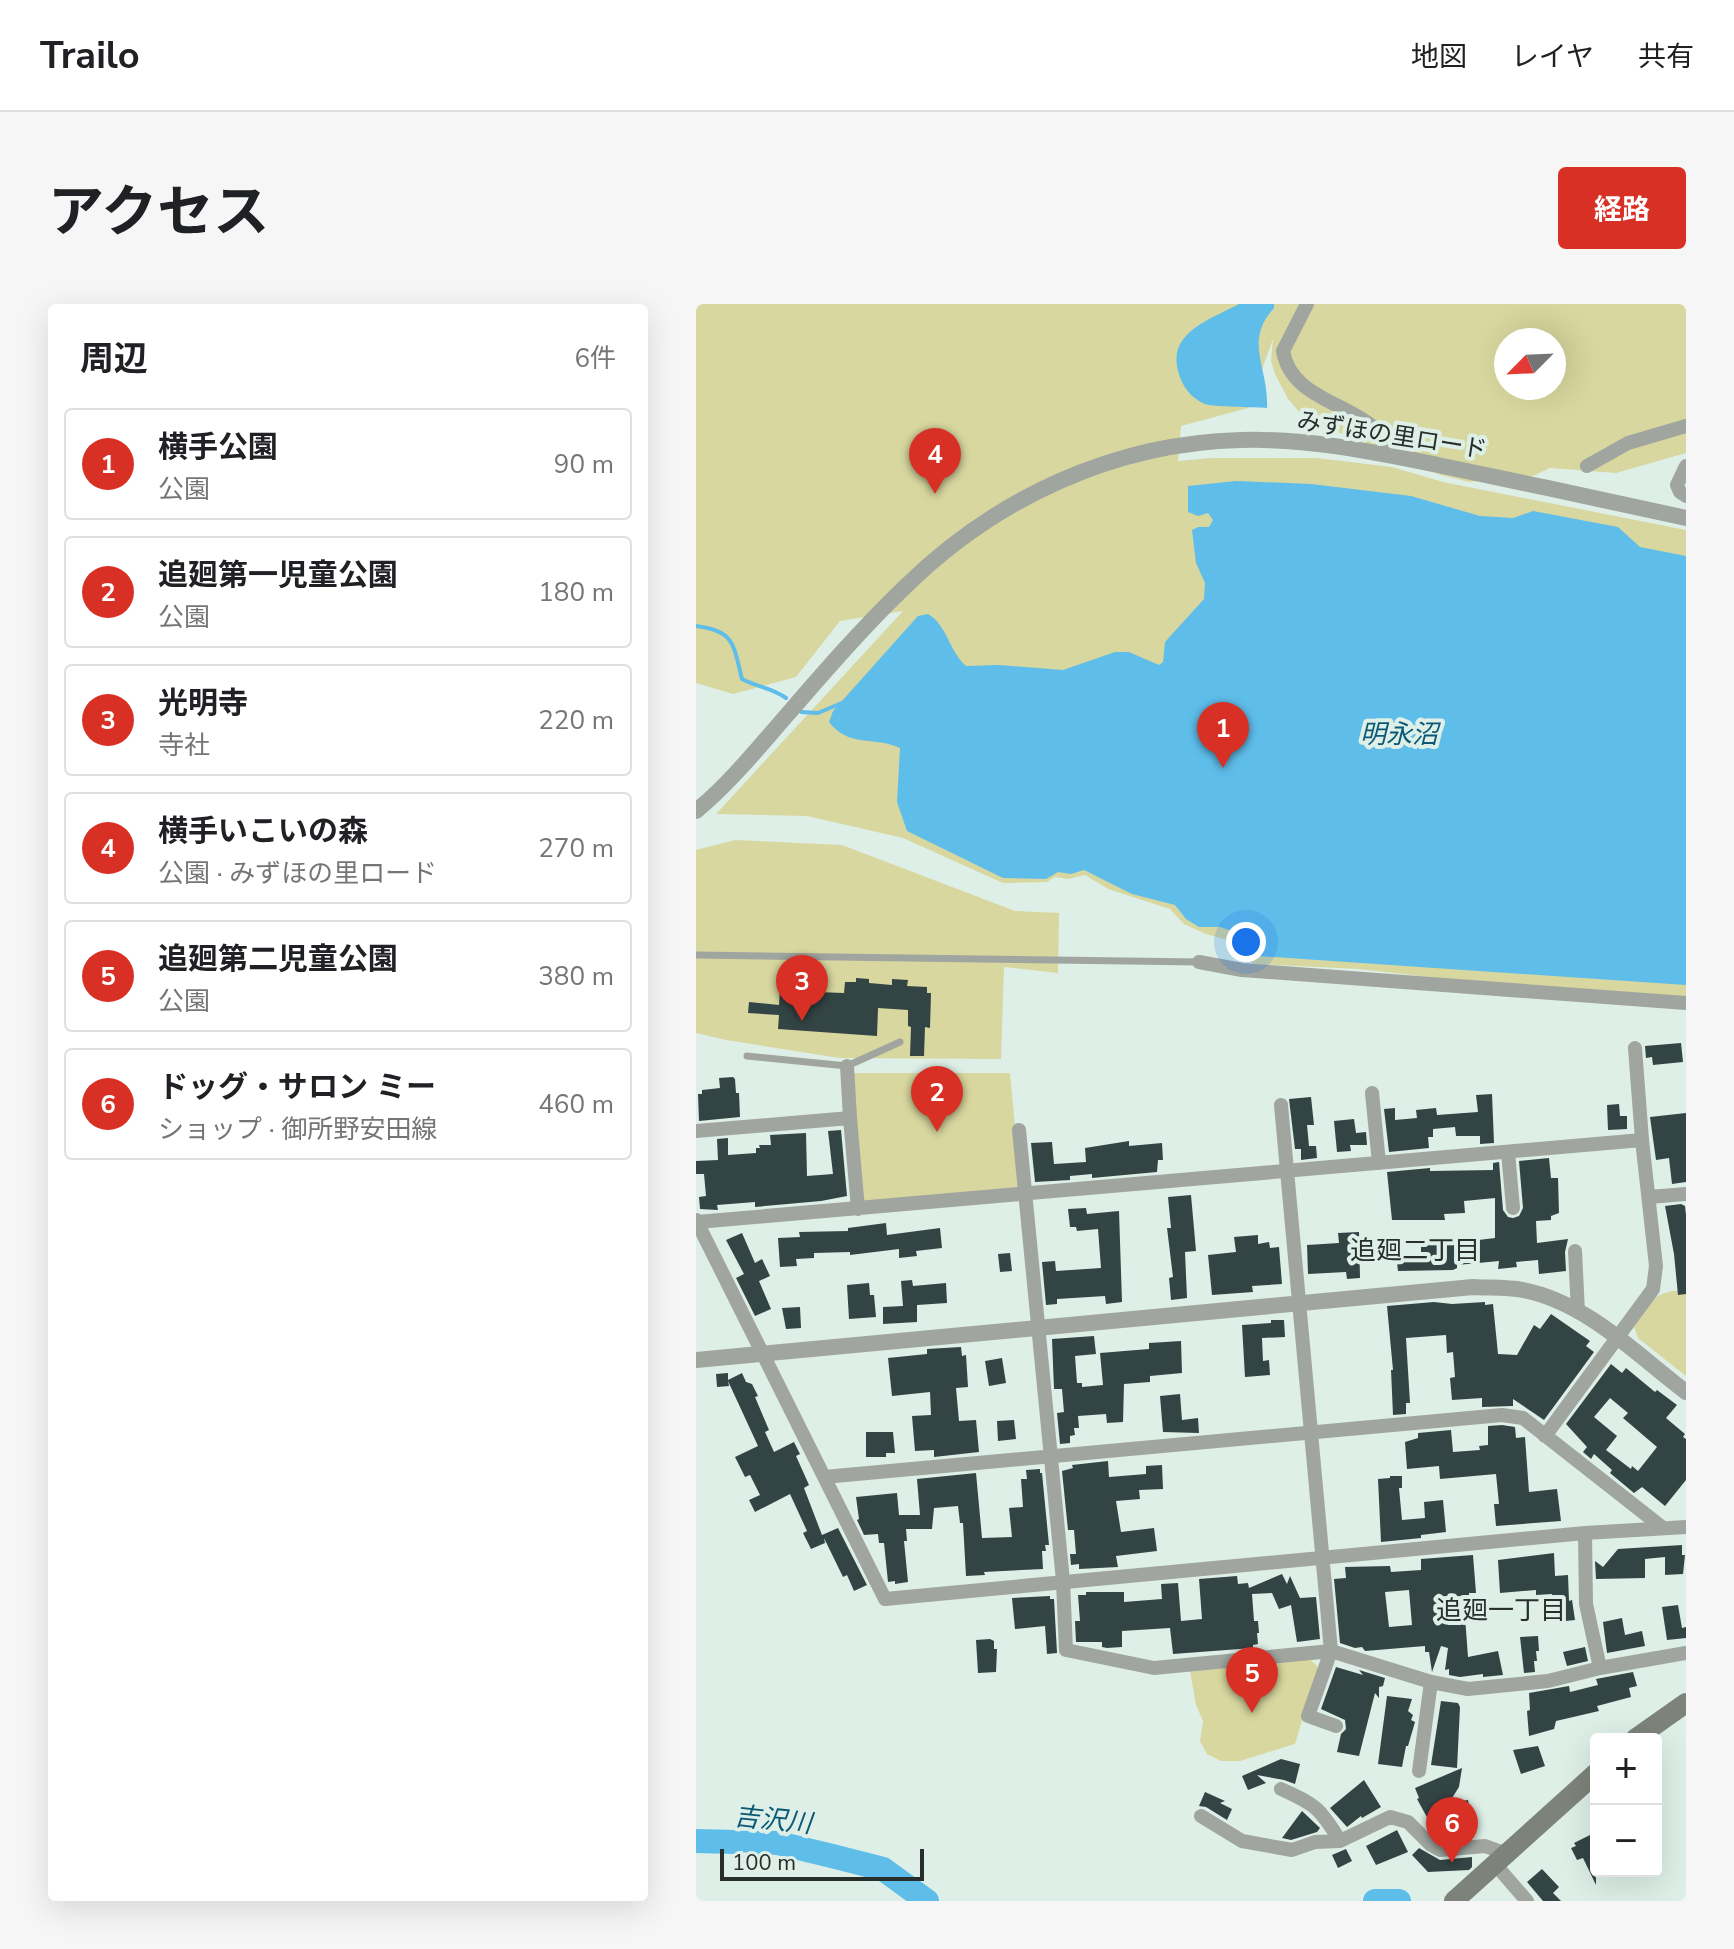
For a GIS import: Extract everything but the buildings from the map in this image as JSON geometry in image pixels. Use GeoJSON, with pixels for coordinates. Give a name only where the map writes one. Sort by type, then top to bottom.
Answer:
{"type":"FeatureCollection","features":[{"type":"Feature","properties":{"kind":"main road"},"geometry":{"type":"LineString","coordinates":[[1644,1733],[1686,1703]]}},
{"type":"Feature","properties":{"kind":"main road"},"geometry":{"type":"LineString","coordinates":[[1460,1895],[1590,1778]]}},
{"type":"Feature","properties":{"kind":"street"},"geometry":{"type":"LineString","coordinates":[[1307,304],[1283,351],[1292,375],[1305,387],[1383,435],[1392,456]]}},
{"type":"Feature","properties":{"kind":"street"},"geometry":{"type":"LineString","coordinates":[[1587,466],[1628,443],[1686,426]]}},
{"type":"Feature","properties":{"kind":"street","name":"みずほの里ロード"},"geometry":{"type":"LineString","coordinates":[[696,811],[726,785],[815,682],[906,585],[956,542],[1011,504],[1052,482],[1117,459],[1182,445],[1241,440],[1306,443],[1392,456],[1686,518]]}},
{"type":"Feature","properties":{"kind":"street"},"geometry":{"type":"LineString","coordinates":[[1686,466],[1677,485],[1686,496]]}},
{"type":"Feature","properties":{"kind":"street"},"geometry":{"type":"LineString","coordinates":[[1199,962],[1242,970],[1686,1003]]}},
{"type":"Feature","properties":{"kind":"street"},"geometry":{"type":"LineString","coordinates":[[1545,1436],[1653,1289],[1656,1266],[1635,1048]]}},
{"type":"Feature","properties":{"kind":"street"},"geometry":{"type":"LineString","coordinates":[[847,1066],[858,1209]]}},
{"type":"Feature","properties":{"kind":"street"},"geometry":{"type":"LineString","coordinates":[[1372,1093],[1379,1163]]}},
{"type":"Feature","properties":{"kind":"street"},"geometry":{"type":"LineString","coordinates":[[1281,1105],[1331,1651],[1308,1716],[1336,1726]]}},
{"type":"Feature","properties":{"kind":"street"},"geometry":{"type":"LineString","coordinates":[[696,1131],[850,1118]]}},
{"type":"Feature","properties":{"kind":"street"},"geometry":{"type":"LineString","coordinates":[[1019,1130],[1063,1581],[1066,1650],[1154,1668],[1331,1651],[1431,1682],[1468,1689],[1548,1681],[1600,1668],[1686,1653]]}},
{"type":"Feature","properties":{"kind":"street"},"geometry":{"type":"LineString","coordinates":[[1642,1140],[697,1221],[885,1599],[1585,1533],[1686,1527]]}},
{"type":"Feature","properties":{"kind":"street"},"geometry":{"type":"LineString","coordinates":[[1508,1152],[1513,1208]]}},
{"type":"Feature","properties":{"kind":"street"},"geometry":{"type":"LineString","coordinates":[[1649,1197],[1686,1194]]}},
{"type":"Feature","properties":{"kind":"street"},"geometry":{"type":"LineString","coordinates":[[1575,1251],[1578,1312]]}},
{"type":"Feature","properties":{"kind":"street"},"geometry":{"type":"LineString","coordinates":[[696,1360],[1473,1287],[1523,1290],[1570,1306],[1686,1392]]}},
{"type":"Feature","properties":{"kind":"street"},"geometry":{"type":"LineString","coordinates":[[824,1477],[1502,1415],[1523,1418],[1663,1528]]}},
{"type":"Feature","properties":{"kind":"street"},"geometry":{"type":"LineString","coordinates":[[1585,1533],[1586,1604],[1600,1668]]}},
{"type":"Feature","properties":{"kind":"street"},"geometry":{"type":"LineString","coordinates":[[1419,1771],[1431,1682]]}},
{"type":"Feature","properties":{"kind":"street"},"geometry":{"type":"LineString","coordinates":[[1281,1789],[1313,1803],[1321,1810],[1340,1841]]}},
{"type":"Feature","properties":{"kind":"street"},"geometry":{"type":"LineString","coordinates":[[1201,1816],[1242,1841],[1292,1850],[1315,1842],[1340,1841],[1390,1817],[1408,1822],[1440,1850],[1485,1846],[1501,1859],[1527,1901]]}},
{"type":"Feature","properties":{"kind":"lane"},"geometry":{"type":"LineString","coordinates":[[696,955],[1199,962]]}},
{"type":"Feature","properties":{"kind":"lane"},"geometry":{"type":"LineString","coordinates":[[747,1056],[847,1066],[900,1042]]}},
{"type":"Feature","properties":{"kind":"shaded area"},"geometry":{"type":"Polygon","coordinates":[[[696,304],[1686,304],[1686,453],[1616,473],[1550,468],[1533,476],[1469,482],[1441,475],[1406,463],[1303,416],[1288,399],[1275,374],[1271,361],[1273,339],[1248,408],[1181,426],[1178,461],[1317,458],[1392,467],[1443,482],[1686,530],[1686,1006],[1359,969],[1253,964],[1231,941],[1184,924],[1170,909],[1108,889],[1085,875],[1068,879],[1055,877],[1047,882],[1003,883],[903,838],[807,816],[716,814],[903,611],[840,621],[796,677],[733,694],[696,683],[696,304]]]}},
{"type":"Feature","properties":{"kind":"shaded area"},"geometry":{"type":"Polygon","coordinates":[[[735,840],[842,845],[1015,911],[1059,913],[1058,973],[1004,967],[1001,1059],[839,1058],[696,1033],[696,850],[735,840]]]}},
{"type":"Feature","properties":{"kind":"shaded area"},"geometry":{"type":"Polygon","coordinates":[[[853,1073],[1010,1073],[1021,1192],[863,1203],[853,1073]]]}},
{"type":"Feature","properties":{"kind":"shaded area"},"geometry":{"type":"Polygon","coordinates":[[[1686,1290],[1686,1376],[1638,1338],[1634,1327],[1659,1295],[1686,1290]]]}},
{"type":"Feature","properties":{"kind":"shaded area"},"geometry":{"type":"Polygon","coordinates":[[[1310,1659],[1318,1667],[1295,1744],[1240,1761],[1221,1761],[1207,1754],[1200,1741],[1203,1721],[1196,1705],[1190,1671],[1310,1659]]]}},
{"type":"Feature","properties":{"kind":"water"},"geometry":{"type":"Polygon","coordinates":[[[1239,304],[1274,304],[1260,332],[1259,344],[1267,408],[1205,404],[1190,393],[1180,377],[1176,362],[1184,339],[1203,323],[1239,304]]]}},
{"type":"Feature","properties":{"kind":"water","name":"明永沼"},"geometry":{"type":"Polygon","coordinates":[[[1236,481],[1311,484],[1411,496],[1480,516],[1513,518],[1533,511],[1618,527],[1640,547],[1686,556],[1686,985],[1258,956],[1238,933],[1220,927],[1199,927],[1186,919],[1175,905],[1132,894],[1084,870],[1071,874],[1058,872],[1046,879],[1003,878],[907,831],[897,802],[900,748],[853,738],[829,722],[833,711],[918,616],[928,614],[934,619],[966,666],[1063,670],[1115,652],[1129,652],[1159,665],[1163,662],[1165,642],[1204,599],[1205,583],[1196,563],[1192,530],[1209,527],[1213,520],[1208,513],[1198,516],[1188,512],[1188,486],[1236,481]]]}},
{"type":"Feature","properties":{"kind":"waterway"},"geometry":{"type":"LineString","coordinates":[[696,626],[718,631],[730,641],[742,679],[786,698]]}},
{"type":"Feature","properties":{"kind":"waterway"},"geometry":{"type":"LineString","coordinates":[[801,712],[818,713],[844,702]]}},
{"type":"Feature","properties":{"kind":"waterway","name":"吉沢川"},"geometry":{"type":"LineString","coordinates":[[696,1841],[778,1843],[883,1869],[927,1901]]}},
{"type":"Feature","properties":{"kind":"waterway","name":"吉沢川"},"geometry":{"type":"LineString","coordinates":[[1375,1901],[1399,1901]]}},
{"type":"Feature","properties":{"kind":"place","name":"横手いこいの森"},"geometry":{"type":"Point","coordinates":[935,494]}},
{"type":"Feature","properties":{"kind":"place","name":"横手公園"},"geometry":{"type":"Point","coordinates":[1223,768]}},
{"type":"Feature","properties":{"kind":"place","name":"光明寺"},"geometry":{"type":"Point","coordinates":[802,1021]}},
{"type":"Feature","properties":{"kind":"place","name":"追廻第一児童公園"},"geometry":{"type":"Point","coordinates":[937,1132]}},
{"type":"Feature","properties":{"kind":"place","name":"追廻第二児童公園"},"geometry":{"type":"Point","coordinates":[1252,1713]}},
{"type":"Feature","properties":{"kind":"place","name":"ドッグ・サロン ミー"},"geometry":{"type":"Point","coordinates":[1452,1863]}},
{"type":"Feature","properties":{"kind":"district","name":"追廻二丁目"},"geometry":{"type":"Point","coordinates":[1415,1250]}},
{"type":"Feature","properties":{"kind":"district","name":"追廻一丁目"},"geometry":{"type":"Point","coordinates":[1501,1610]}}]}
